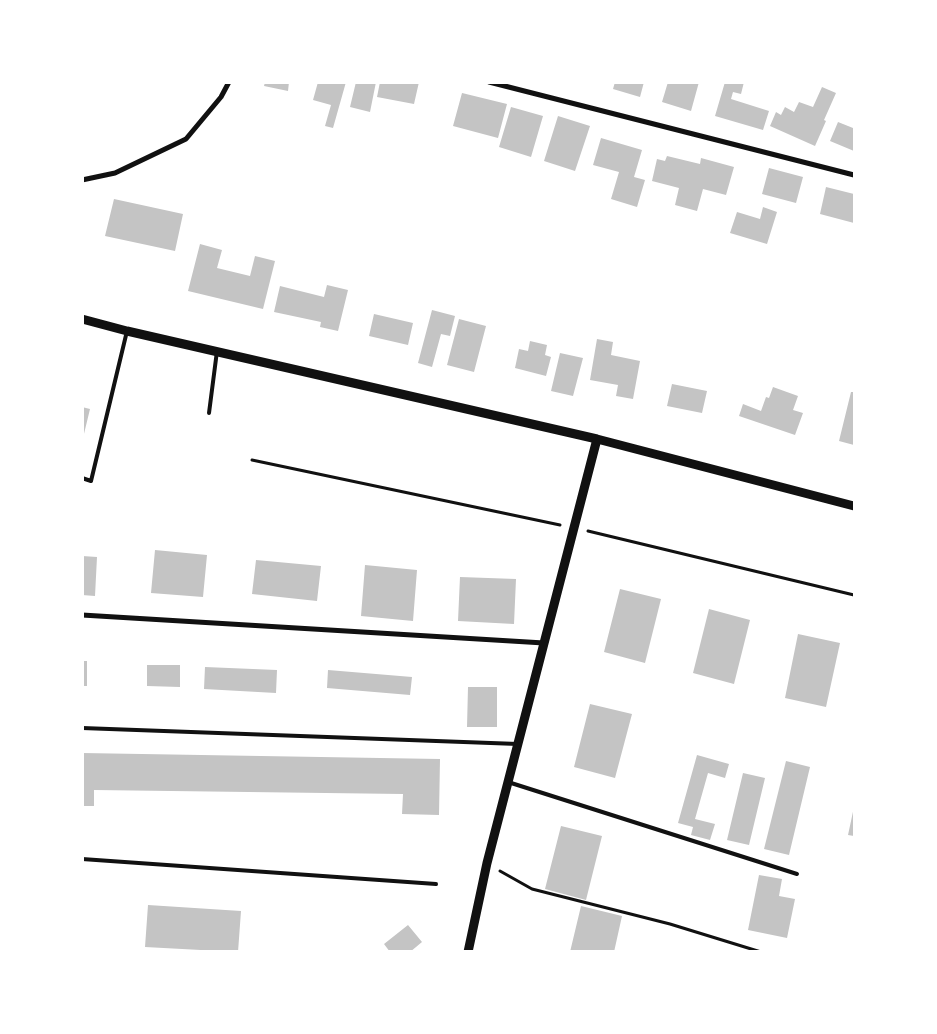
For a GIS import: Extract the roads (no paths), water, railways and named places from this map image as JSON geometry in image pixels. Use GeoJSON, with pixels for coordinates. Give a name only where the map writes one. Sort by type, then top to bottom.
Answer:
{"type":"FeatureCollection","features":[{"type":"Feature","properties":{"kind":"street"},"geometry":{"type":"LineString","coordinates":[[82,180],[114,173],[186,139],[221,97],[229,82]]}},
{"type":"Feature","properties":{"kind":"street"},"geometry":{"type":"LineString","coordinates":[[489,82],[854,175]]}},
{"type":"Feature","properties":{"kind":"street"},"geometry":{"type":"LineString","coordinates":[[82,319],[126,331],[597,439],[854,506]]}},
{"type":"Feature","properties":{"kind":"street"},"geometry":{"type":"LineString","coordinates":[[468,952],[487,863],[597,439]]}},
{"type":"Feature","properties":{"kind":"street"},"geometry":{"type":"LineString","coordinates":[[82,615],[544,643]]}},
{"type":"Feature","properties":{"kind":"lane"},"geometry":{"type":"LineString","coordinates":[[82,478],[91,480],[126,331]]}},
{"type":"Feature","properties":{"kind":"lane"},"geometry":{"type":"LineString","coordinates":[[209,413],[217,351]]}},
{"type":"Feature","properties":{"kind":"lane"},"geometry":{"type":"LineString","coordinates":[[82,728],[518,744]]}},
{"type":"Feature","properties":{"kind":"lane"},"geometry":{"type":"LineString","coordinates":[[508,782],[797,874]]}},
{"type":"Feature","properties":{"kind":"lane"},"geometry":{"type":"LineString","coordinates":[[82,859],[436,884]]}}]}
